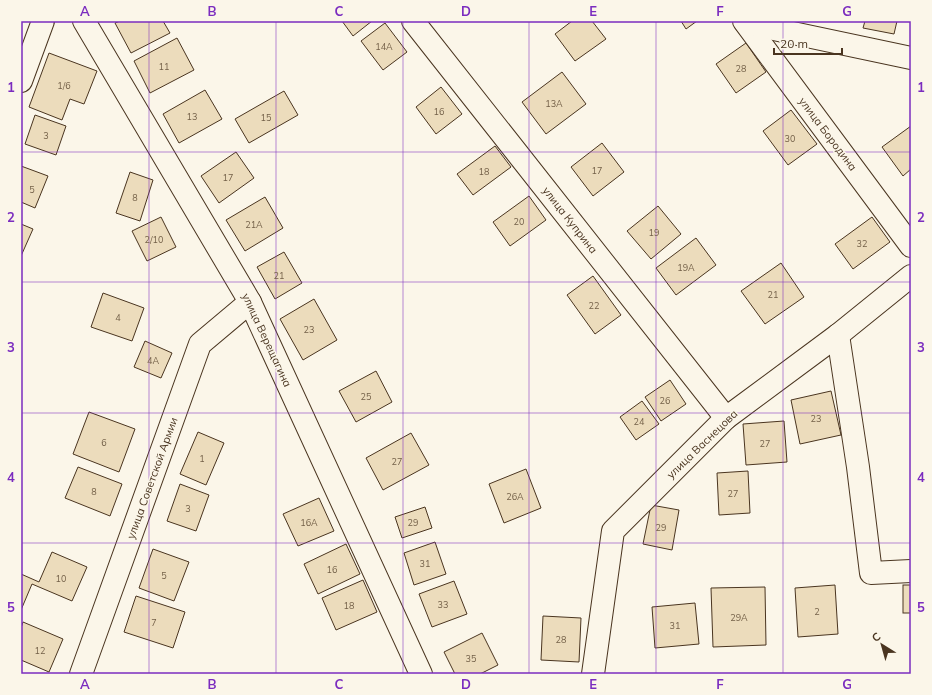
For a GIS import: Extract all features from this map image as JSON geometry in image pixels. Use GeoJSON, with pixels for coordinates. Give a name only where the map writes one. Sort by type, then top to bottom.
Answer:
{"type":"FeatureCollection","features":[{"type":"Feature","properties":{"kind":"street"},"geometry":{"type":"LineString","coordinates":[[21,81],[43,21]]}},
{"type":"Feature","properties":{"kind":"street","name":"улица Верещагина"},"geometry":{"type":"LineString","coordinates":[[84,21],[250,302],[421,674]]}},
{"type":"Feature","properties":{"kind":"street","name":"улица Куприна"},"geometry":{"type":"LineString","coordinates":[[413,21],[726,418]]}},
{"type":"Feature","properties":{"kind":"street"},"geometry":{"type":"LineString","coordinates":[[745,22],[911,58]]}},
{"type":"Feature","properties":{"kind":"street","name":"улица Бородина"},"geometry":{"type":"LineString","coordinates":[[745,22],[911,246]]}},
{"type":"Feature","properties":{"kind":"street","name":"улица Васнецова"},"geometry":{"type":"LineString","coordinates":[[594,674],[613,531],[726,418],[838,335],[911,276]]}},
{"type":"Feature","properties":{"kind":"street","name":"улица Советской Армии"},"geometry":{"type":"LineString","coordinates":[[81,674],[200,344],[250,302]]}},
{"type":"Feature","properties":{"kind":"street"},"geometry":{"type":"LineString","coordinates":[[838,335],[858,467],[871,573],[911,571]]}},
{"type":"Feature","properties":{"kind":"building"},"geometry":{"type":"Polygon","coordinates":[[[120,21],[163,21],[170,33],[131,53],[115,23],[120,21]]]}},
{"type":"Feature","properties":{"kind":"building"},"geometry":{"type":"Polygon","coordinates":[[[342,21],[372,21],[353,36],[342,21]]]}},
{"type":"Feature","properties":{"kind":"building"},"geometry":{"type":"Polygon","coordinates":[[[572,21],[592,21],[606,39],[575,61],[555,34],[572,21]]]}},
{"type":"Feature","properties":{"kind":"building"},"geometry":{"type":"Polygon","coordinates":[[[681,21],[697,21],[686,29],[681,21]]]}},
{"type":"Feature","properties":{"kind":"building"},"geometry":{"type":"Polygon","coordinates":[[[865,21],[897,21],[894,34],[863,28],[865,21]]]}},
{"type":"Feature","properties":{"kind":"building"},"geometry":{"type":"Polygon","coordinates":[[[385,23],[407,52],[383,70],[361,41],[385,23]]]}},
{"type":"Feature","properties":{"kind":"building"},"geometry":{"type":"Polygon","coordinates":[[[177,38],[194,70],[150,93],[134,61],[177,38]]]}},
{"type":"Feature","properties":{"kind":"building"},"geometry":{"type":"Polygon","coordinates":[[[746,43],[766,72],[736,93],[716,64],[746,43]]]}},
{"type":"Feature","properties":{"kind":"building"},"geometry":{"type":"Polygon","coordinates":[[[49,53],[97,71],[84,104],[70,99],[62,120],[29,107],[49,53]]]}},
{"type":"Feature","properties":{"kind":"building"},"geometry":{"type":"Polygon","coordinates":[[[562,72],[586,104],[546,134],[522,102],[562,72]]]}},
{"type":"Feature","properties":{"kind":"building"},"geometry":{"type":"Polygon","coordinates":[[[441,87],[462,114],[436,134],[416,107],[441,87]]]}},
{"type":"Feature","properties":{"kind":"building"},"geometry":{"type":"Polygon","coordinates":[[[205,90],[222,119],[179,143],[163,114],[205,90]]]}},
{"type":"Feature","properties":{"kind":"building"},"geometry":{"type":"Polygon","coordinates":[[[284,91],[298,115],[249,143],[235,119],[284,91]]]}},
{"type":"Feature","properties":{"kind":"building"},"geometry":{"type":"Polygon","coordinates":[[[791,110],[817,144],[788,165],[763,131],[791,110]]]}},
{"type":"Feature","properties":{"kind":"building"},"geometry":{"type":"Polygon","coordinates":[[[35,115],[66,126],[56,155],[25,144],[35,115]]]}},
{"type":"Feature","properties":{"kind":"building"},"geometry":{"type":"Polygon","coordinates":[[[911,126],[911,169],[903,176],[882,147],[911,126]]]}},
{"type":"Feature","properties":{"kind":"building"},"geometry":{"type":"Polygon","coordinates":[[[602,143],[624,172],[593,196],[571,167],[602,143]]]}},
{"type":"Feature","properties":{"kind":"building"},"geometry":{"type":"Polygon","coordinates":[[[495,146],[511,167],[473,195],[457,174],[495,146]]]}},
{"type":"Feature","properties":{"kind":"building"},"geometry":{"type":"Polygon","coordinates":[[[236,152],[254,178],[219,203],[201,176],[236,152]]]}},
{"type":"Feature","properties":{"kind":"building"},"geometry":{"type":"Polygon","coordinates":[[[21,166],[48,176],[35,208],[21,202],[21,166]]]}},
{"type":"Feature","properties":{"kind":"building"},"geometry":{"type":"Polygon","coordinates":[[[130,172],[153,180],[140,221],[116,213],[130,172]]]}},
{"type":"Feature","properties":{"kind":"building"},"geometry":{"type":"Polygon","coordinates":[[[529,196],[546,220],[510,246],[493,222],[529,196]]]}},
{"type":"Feature","properties":{"kind":"building"},"geometry":{"type":"Polygon","coordinates":[[[265,197],[283,228],[245,251],[226,220],[265,197]]]}},
{"type":"Feature","properties":{"kind":"building"},"geometry":{"type":"Polygon","coordinates":[[[658,206],[681,234],[651,259],[627,231],[658,206]]]}},
{"type":"Feature","properties":{"kind":"building"},"geometry":{"type":"Polygon","coordinates":[[[161,217],[176,247],[147,261],[132,231],[161,217]]]}},
{"type":"Feature","properties":{"kind":"building"},"geometry":{"type":"Polygon","coordinates":[[[872,217],[890,242],[853,269],[835,244],[872,217]]]}},
{"type":"Feature","properties":{"kind":"building"},"geometry":{"type":"Polygon","coordinates":[[[21,224],[33,229],[21,256],[21,224]]]}},
{"type":"Feature","properties":{"kind":"building"},"geometry":{"type":"Polygon","coordinates":[[[696,238],[716,265],[676,295],[656,268],[696,238]]]}},
{"type":"Feature","properties":{"kind":"building"},"geometry":{"type":"Polygon","coordinates":[[[284,252],[302,283],[275,299],[257,267],[284,252]]]}},
{"type":"Feature","properties":{"kind":"building"},"geometry":{"type":"Polygon","coordinates":[[[781,263],[804,297],[765,324],[741,291],[781,263]]]}},
{"type":"Feature","properties":{"kind":"building"},"geometry":{"type":"Polygon","coordinates":[[[593,276],[621,315],[595,334],[567,295],[593,276]]]}},
{"type":"Feature","properties":{"kind":"building"},"geometry":{"type":"Polygon","coordinates":[[[103,293],[144,308],[132,341],[91,327],[103,293]]]}},
{"type":"Feature","properties":{"kind":"building"},"geometry":{"type":"Polygon","coordinates":[[[314,299],[337,340],[303,360],[280,319],[314,299]]]}},
{"type":"Feature","properties":{"kind":"building"},"geometry":{"type":"Polygon","coordinates":[[[145,341],[172,353],[161,378],[134,367],[145,341]]]}},
{"type":"Feature","properties":{"kind":"building"},"geometry":{"type":"Polygon","coordinates":[[[376,371],[392,402],[356,422],[339,391],[376,371]]]}},
{"type":"Feature","properties":{"kind":"building"},"geometry":{"type":"Polygon","coordinates":[[[670,380],[686,404],[661,421],[645,397],[670,380]]]}},
{"type":"Feature","properties":{"kind":"building"},"geometry":{"type":"Polygon","coordinates":[[[831,391],[841,435],[800,444],[791,400],[831,391]]]}},
{"type":"Feature","properties":{"kind":"building"},"geometry":{"type":"Polygon","coordinates":[[[642,401],[659,424],[636,440],[620,417],[642,401]]]}},
{"type":"Feature","properties":{"kind":"building"},"geometry":{"type":"Polygon","coordinates":[[[89,412],[135,429],[119,472],[73,454],[89,412]]]}},
{"type":"Feature","properties":{"kind":"building"},"geometry":{"type":"Polygon","coordinates":[[[784,421],[787,462],[746,465],[743,424],[784,421]]]}},
{"type":"Feature","properties":{"kind":"building"},"geometry":{"type":"Polygon","coordinates":[[[198,432],[224,443],[206,485],[180,474],[198,432]]]}},
{"type":"Feature","properties":{"kind":"building"},"geometry":{"type":"Polygon","coordinates":[[[411,433],[429,465],[383,490],[366,458],[411,433]]]}},
{"type":"Feature","properties":{"kind":"building"},"geometry":{"type":"Polygon","coordinates":[[[78,467],[122,484],[110,516],[65,498],[78,467]]]}},
{"type":"Feature","properties":{"kind":"building"},"geometry":{"type":"Polygon","coordinates":[[[526,469],[541,508],[504,523],[489,484],[526,469]]]}},
{"type":"Feature","properties":{"kind":"building"},"geometry":{"type":"Polygon","coordinates":[[[748,471],[750,513],[719,515],[717,473],[748,471]]]}},
{"type":"Feature","properties":{"kind":"building"},"geometry":{"type":"Polygon","coordinates":[[[180,484],[209,495],[196,531],[167,521],[180,484]]]}},
{"type":"Feature","properties":{"kind":"building"},"geometry":{"type":"Polygon","coordinates":[[[319,498],[334,531],[298,546],[283,514],[319,498]]]}},
{"type":"Feature","properties":{"kind":"building"},"geometry":{"type":"Polygon","coordinates":[[[651,505],[679,510],[672,550],[643,544],[651,505]]]}},
{"type":"Feature","properties":{"kind":"building"},"geometry":{"type":"Polygon","coordinates":[[[425,507],[432,528],[402,538],[395,517],[425,507]]]}},
{"type":"Feature","properties":{"kind":"building"},"geometry":{"type":"Polygon","coordinates":[[[435,542],[446,574],[414,585],[404,553],[435,542]]]}},
{"type":"Feature","properties":{"kind":"building"},"geometry":{"type":"Polygon","coordinates":[[[346,544],[360,574],[318,594],[304,564],[346,544]]]}},
{"type":"Feature","properties":{"kind":"building"},"geometry":{"type":"Polygon","coordinates":[[[153,549],[189,562],[174,601],[139,588],[153,549]]]}},
{"type":"Feature","properties":{"kind":"building"},"geometry":{"type":"Polygon","coordinates":[[[52,552],[87,567],[72,601],[32,584],[21,610],[21,574],[39,582],[52,552]]]}},
{"type":"Feature","properties":{"kind":"building"},"geometry":{"type":"Polygon","coordinates":[[[363,580],[377,612],[336,630],[322,598],[363,580]]]}},
{"type":"Feature","properties":{"kind":"building"},"geometry":{"type":"Polygon","coordinates":[[[454,581],[467,614],[432,627],[419,594],[454,581]]]}},
{"type":"Feature","properties":{"kind":"building"},"geometry":{"type":"Polygon","coordinates":[[[835,585],[838,634],[798,637],[795,588],[835,585]]]}},
{"type":"Feature","properties":{"kind":"building"},"geometry":{"type":"Polygon","coordinates":[[[903,585],[911,585],[911,613],[903,613],[903,585]]]}},
{"type":"Feature","properties":{"kind":"building"},"geometry":{"type":"Polygon","coordinates":[[[765,587],[766,645],[713,647],[711,588],[765,587]]]}},
{"type":"Feature","properties":{"kind":"building"},"geometry":{"type":"Polygon","coordinates":[[[136,596],[185,612],[173,648],[124,632],[136,596]]]}},
{"type":"Feature","properties":{"kind":"building"},"geometry":{"type":"Polygon","coordinates":[[[695,603],[699,644],[655,648],[652,607],[695,603]]]}},
{"type":"Feature","properties":{"kind":"building"},"geometry":{"type":"Polygon","coordinates":[[[543,616],[581,618],[579,662],[541,660],[543,616]]]}},
{"type":"Feature","properties":{"kind":"building"},"geometry":{"type":"Polygon","coordinates":[[[23,622],[63,639],[49,672],[21,660],[21,628],[23,622]]]}},
{"type":"Feature","properties":{"kind":"building"},"geometry":{"type":"Polygon","coordinates":[[[482,633],[498,665],[480,674],[455,674],[444,652],[482,633]]]}}]}
